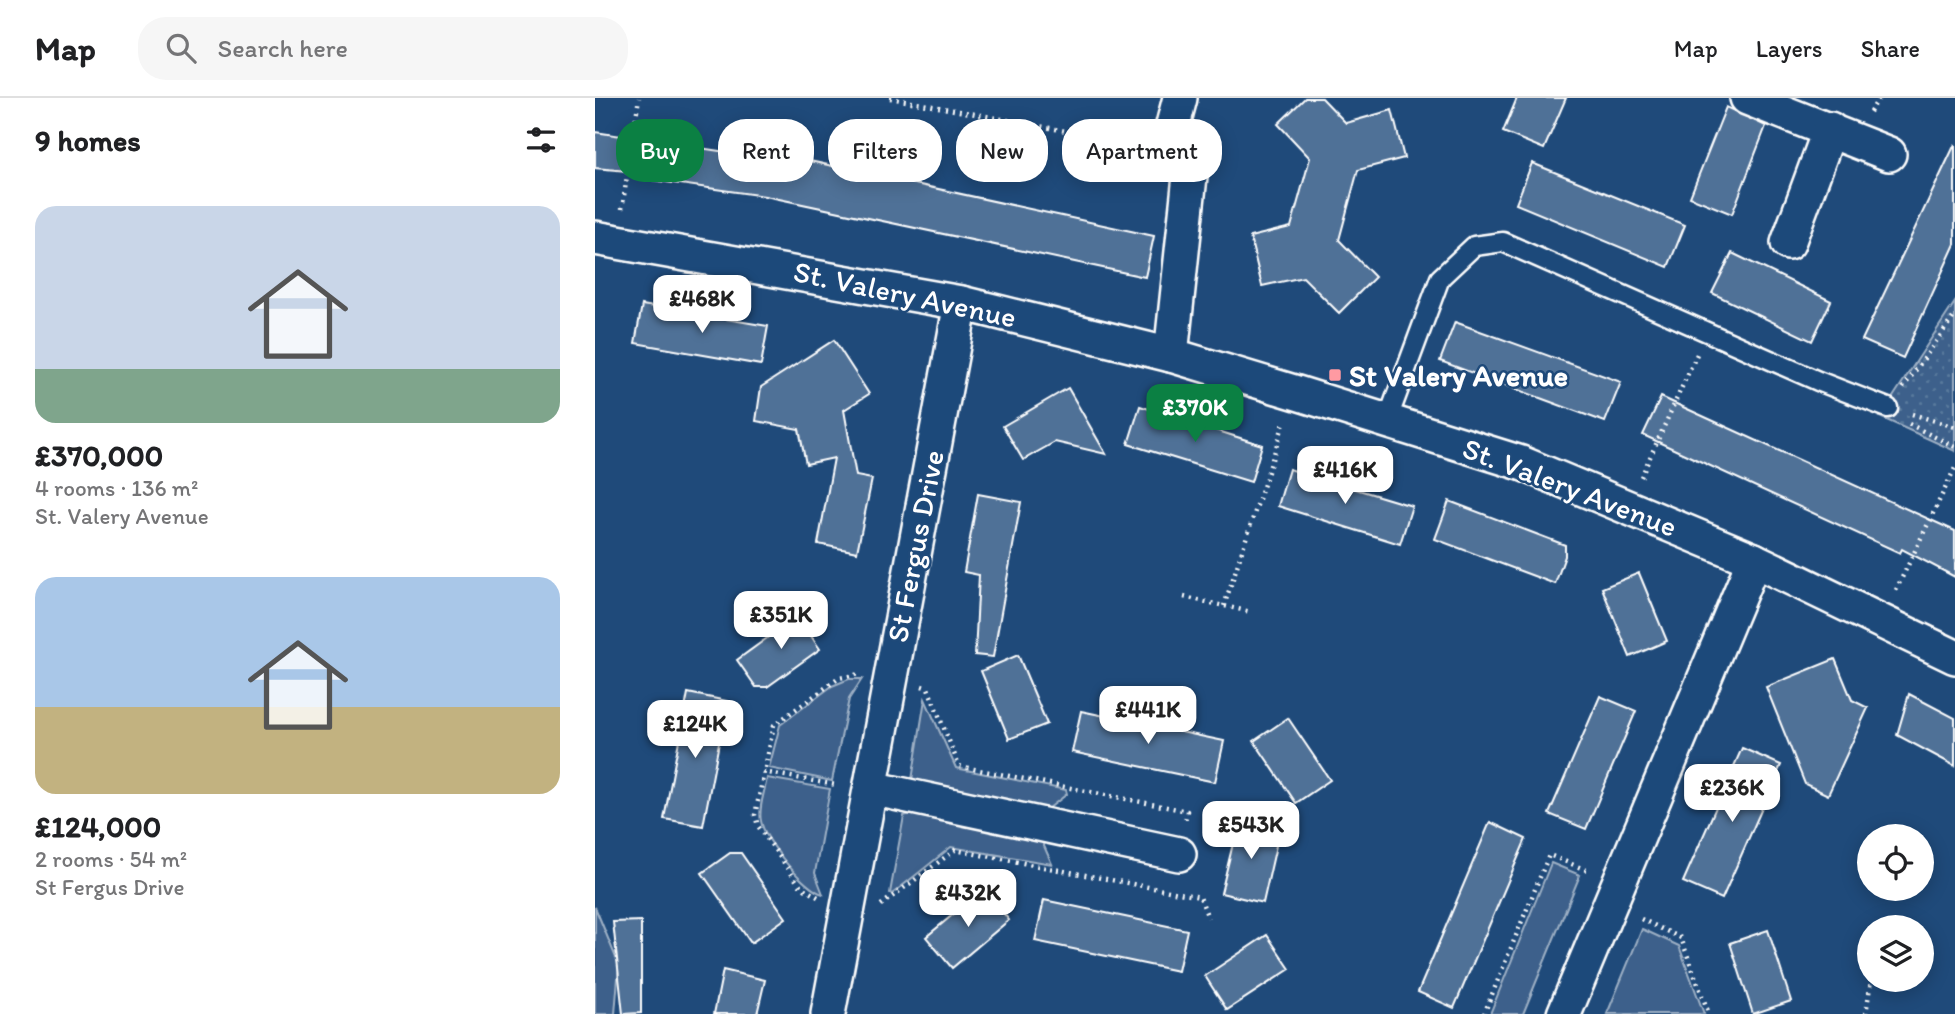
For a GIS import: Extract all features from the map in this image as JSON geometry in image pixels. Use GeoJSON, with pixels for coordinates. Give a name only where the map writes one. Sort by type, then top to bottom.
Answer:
{"type":"FeatureCollection","features":[{"type":"Feature","properties":{"kind":"street"},"geometry":{"type":"LineString","coordinates":[[1747,98],[1889,154]]}},
{"type":"Feature","properties":{"kind":"street"},"geometry":{"type":"LineString","coordinates":[[1171,355],[1190,176],[1176,112]]}},
{"type":"Feature","properties":{"kind":"street"},"geometry":{"type":"LineString","coordinates":[[1788,243],[1830,130]]}},
{"type":"Feature","properties":{"kind":"street","name":"St. Valery Avenue"},"geometry":{"type":"LineString","coordinates":[[606,240],[961,303],[1171,355],[1294,392],[1521,463],[1754,560],[1955,657]]}},
{"type":"Feature","properties":{"kind":"street","name":"St Fergus Drive"},"geometry":{"type":"LineString","coordinates":[[828,1014],[961,303]]}},
{"type":"Feature","properties":{"kind":"street"},"geometry":{"type":"LineString","coordinates":[[1564,1014],[1754,560]]}},
{"type":"Feature","properties":{"kind":"street"},"geometry":{"type":"LineString","coordinates":[[871,788],[1179,854]]}},
{"type":"Feature","properties":{"kind":"lane"},"geometry":{"type":"LineString","coordinates":[[1387,421],[1440,278],[1474,246],[1503,242],[1888,408]]}},
{"type":"Feature","properties":{"kind":"path"},"geometry":{"type":"LineString","coordinates":[[606,240],[639,98]]}},
{"type":"Feature","properties":{"kind":"path"},"geometry":{"type":"LineString","coordinates":[[890,98],[1135,144],[1176,112]]}},
{"type":"Feature","properties":{"kind":"path"},"geometry":{"type":"LineString","coordinates":[[1955,315],[1888,408],[1887,414],[1955,447]]}},
{"type":"Feature","properties":{"kind":"path"},"geometry":{"type":"LineString","coordinates":[[1629,508],[1669,410],[1708,332]]}},
{"type":"Feature","properties":{"kind":"path"},"geometry":{"type":"LineString","coordinates":[[1224,606],[1294,392]]}},
{"type":"Feature","properties":{"kind":"path"},"geometry":{"type":"LineString","coordinates":[[1888,408],[1955,427]]}},
{"type":"Feature","properties":{"kind":"path"},"geometry":{"type":"LineString","coordinates":[[1881,621],[1955,468]]}},
{"type":"Feature","properties":{"kind":"path"},"geometry":{"type":"LineString","coordinates":[[1184,597],[1251,612]]}},
{"type":"Feature","properties":{"kind":"path"},"geometry":{"type":"LineString","coordinates":[[959,766],[928,688],[890,678],[852,673],[839,678],[781,719],[771,731],[755,815],[758,826],[806,892],[848,905],[885,905],[955,850],[1200,897],[1208,918]]}},
{"type":"Feature","properties":{"kind":"path"},"geometry":{"type":"LineString","coordinates":[[763,772],[837,786]]}},
{"type":"Feature","properties":{"kind":"path"},"geometry":{"type":"LineString","coordinates":[[1484,1014],[1549,855],[1588,871],[1616,890],[1641,919],[1681,938],[1709,1014]]}},
{"type":"Feature","properties":{"kind":"path"},"geometry":{"type":"LineString","coordinates":[[1867,1014],[1870,992]]}},
{"type":"Feature","properties":{"kind":"shaded area"},"geometry":{"type":"Polygon","coordinates":[[[1955,302],[1955,451],[1880,417],[1955,302]]]}},
{"type":"Feature","properties":{"kind":"shaded area"},"geometry":{"type":"Polygon","coordinates":[[[849,679],[862,679],[849,699],[832,781],[769,768],[780,725],[832,686],[849,679]]]}},
{"type":"Feature","properties":{"kind":"shaded area"},"geometry":{"type":"Polygon","coordinates":[[[925,699],[956,768],[1066,790],[1067,794],[1044,812],[912,780],[925,699]]]}},
{"type":"Feature","properties":{"kind":"shaded area"},"geometry":{"type":"Polygon","coordinates":[[[767,778],[830,789],[815,873],[823,894],[796,874],[769,840],[760,811],[767,778]]]}},
{"type":"Feature","properties":{"kind":"shaded area"},"geometry":{"type":"Polygon","coordinates":[[[910,814],[1040,837],[1052,864],[951,847],[892,894],[890,893],[904,816],[910,814]]]}},
{"type":"Feature","properties":{"kind":"shaded area"},"geometry":{"type":"Polygon","coordinates":[[[1551,863],[1580,875],[1523,1014],[1490,1014],[1551,863]]]}},
{"type":"Feature","properties":{"kind":"shaded area"},"geometry":{"type":"Polygon","coordinates":[[[595,907],[619,965],[615,1014],[595,1014],[595,907]]]}},
{"type":"Feature","properties":{"kind":"shaded area"},"geometry":{"type":"Polygon","coordinates":[[[1642,929],[1679,946],[1704,1014],[1607,1014],[1642,929]]]}},
{"type":"Feature","properties":{"kind":"building"},"geometry":{"type":"Polygon","coordinates":[[[1305,98],[1322,98],[1346,123],[1392,110],[1404,158],[1358,170],[1339,240],[1375,277],[1339,313],[1303,277],[1262,286],[1250,237],[1291,227],[1310,158],[1278,124],[1305,98]]]}},
{"type":"Feature","properties":{"kind":"building"},"geometry":{"type":"Polygon","coordinates":[[[1517,98],[1566,98],[1544,149],[1503,132],[1517,98]]]}},
{"type":"Feature","properties":{"kind":"building"},"geometry":{"type":"Polygon","coordinates":[[[1726,107],[1766,126],[1732,214],[1690,197],[1726,107]]]}},
{"type":"Feature","properties":{"kind":"building"},"geometry":{"type":"Polygon","coordinates":[[[595,132],[616,135],[616,170],[595,168],[595,132]]]}},
{"type":"Feature","properties":{"kind":"building"},"geometry":{"type":"Polygon","coordinates":[[[1955,144],[1955,244],[1903,358],[1862,340],[1955,144]]]}},
{"type":"Feature","properties":{"kind":"building"},"geometry":{"type":"Polygon","coordinates":[[[704,149],[718,151],[718,182],[814,182],[814,162],[828,165],[828,182],[906,182],[1154,236],[1145,277],[765,196],[665,182],[704,182],[704,149]]]}},
{"type":"Feature","properties":{"kind":"building"},"geometry":{"type":"Polygon","coordinates":[[[1532,163],[1685,225],[1668,267],[1516,204],[1532,163]]]}},
{"type":"Feature","properties":{"kind":"building"},"geometry":{"type":"Polygon","coordinates":[[[1732,253],[1831,301],[1812,341],[1712,293],[1732,253]]]}},
{"type":"Feature","properties":{"kind":"building"},"geometry":{"type":"Polygon","coordinates":[[[642,305],[768,326],[761,365],[635,343],[642,305]]]}},
{"type":"Feature","properties":{"kind":"building"},"geometry":{"type":"Polygon","coordinates":[[[1455,322],[1621,382],[1605,422],[1440,361],[1455,322]]]}},
{"type":"Feature","properties":{"kind":"building"},"geometry":{"type":"Polygon","coordinates":[[[834,340],[869,394],[844,410],[856,476],[872,479],[857,552],[818,544],[834,458],[806,464],[799,429],[756,421],[761,387],[834,340]]]}},
{"type":"Feature","properties":{"kind":"building"},"geometry":{"type":"Polygon","coordinates":[[[1068,388],[1106,454],[1055,442],[1023,460],[1003,426],[1068,388]]]}},
{"type":"Feature","properties":{"kind":"building"},"geometry":{"type":"Polygon","coordinates":[[[1661,397],[1955,531],[1955,577],[1902,549],[1900,553],[1643,435],[1661,397]]]}},
{"type":"Feature","properties":{"kind":"building"},"geometry":{"type":"Polygon","coordinates":[[[1140,406],[1262,445],[1251,482],[1128,444],[1140,406]]]}},
{"type":"Feature","properties":{"kind":"building"},"geometry":{"type":"Polygon","coordinates":[[[1289,469],[1412,506],[1400,544],[1278,506],[1289,469]]]}},
{"type":"Feature","properties":{"kind":"building"},"geometry":{"type":"Polygon","coordinates":[[[978,494],[1021,502],[993,657],[975,655],[979,575],[964,572],[978,494]]]}},
{"type":"Feature","properties":{"kind":"building"},"geometry":{"type":"Polygon","coordinates":[[[1449,501],[1565,545],[1565,556],[1555,584],[1435,539],[1449,501]]]}},
{"type":"Feature","properties":{"kind":"building"},"geometry":{"type":"Polygon","coordinates":[[[1639,573],[1667,641],[1630,657],[1602,588],[1639,573]]]}},
{"type":"Feature","properties":{"kind":"building"},"geometry":{"type":"Polygon","coordinates":[[[814,604],[809,633],[820,649],[767,687],[756,687],[737,660],[814,604]]]}},
{"type":"Feature","properties":{"kind":"building"},"geometry":{"type":"Polygon","coordinates":[[[1018,655],[1047,724],[1009,739],[981,671],[1018,655]]]}},
{"type":"Feature","properties":{"kind":"building"},"geometry":{"type":"Polygon","coordinates":[[[1835,659],[1852,700],[1868,708],[1828,795],[1805,784],[1766,687],[1835,659]]]}},
{"type":"Feature","properties":{"kind":"building"},"geometry":{"type":"Polygon","coordinates":[[[688,693],[727,701],[703,826],[664,819],[688,693]]]}},
{"type":"Feature","properties":{"kind":"building"},"geometry":{"type":"Polygon","coordinates":[[[1909,694],[1955,718],[1955,766],[1897,735],[1909,694]]]}},
{"type":"Feature","properties":{"kind":"building"},"geometry":{"type":"Polygon","coordinates":[[[1600,696],[1636,711],[1586,829],[1549,814],[1600,696]]]}},
{"type":"Feature","properties":{"kind":"building"},"geometry":{"type":"Polygon","coordinates":[[[1081,711],[1224,741],[1215,782],[1072,752],[1081,711]]]}},
{"type":"Feature","properties":{"kind":"building"},"geometry":{"type":"Polygon","coordinates":[[[1288,718],[1330,780],[1296,803],[1254,741],[1288,718]]]}},
{"type":"Feature","properties":{"kind":"building"},"geometry":{"type":"Polygon","coordinates":[[[1742,748],[1781,765],[1722,899],[1683,882],[1742,748]]]}},
{"type":"Feature","properties":{"kind":"building"},"geometry":{"type":"Polygon","coordinates":[[[1239,819],[1280,828],[1263,903],[1221,893],[1239,819]]]}},
{"type":"Feature","properties":{"kind":"building"},"geometry":{"type":"Polygon","coordinates":[[[1490,822],[1526,839],[1454,1008],[1418,992],[1490,822]]]}},
{"type":"Feature","properties":{"kind":"building"},"geometry":{"type":"Polygon","coordinates":[[[730,853],[741,853],[786,918],[751,943],[702,873],[730,853]]]}},
{"type":"Feature","properties":{"kind":"building"},"geometry":{"type":"Polygon","coordinates":[[[984,889],[1009,920],[952,968],[926,937],[984,889]]]}},
{"type":"Feature","properties":{"kind":"building"},"geometry":{"type":"Polygon","coordinates":[[[1044,900],[1187,930],[1178,971],[1035,941],[1044,900]]]}},
{"type":"Feature","properties":{"kind":"building"},"geometry":{"type":"Polygon","coordinates":[[[641,921],[641,1013],[623,1014],[613,922],[641,921]]]}},
{"type":"Feature","properties":{"kind":"building"},"geometry":{"type":"Polygon","coordinates":[[[1768,930],[1791,1001],[1753,1014],[1730,943],[1768,930]]]}},
{"type":"Feature","properties":{"kind":"building"},"geometry":{"type":"Polygon","coordinates":[[[1267,935],[1290,969],[1227,1010],[1205,976],[1267,935]]]}},
{"type":"Feature","properties":{"kind":"building"},"geometry":{"type":"Polygon","coordinates":[[[723,970],[765,980],[757,1014],[714,1014],[723,970]]]}},
{"type":"Feature","properties":{"kind":"place","name":"St Valery Avenue"},"geometry":{"type":"Point","coordinates":[1335,375]}}]}
